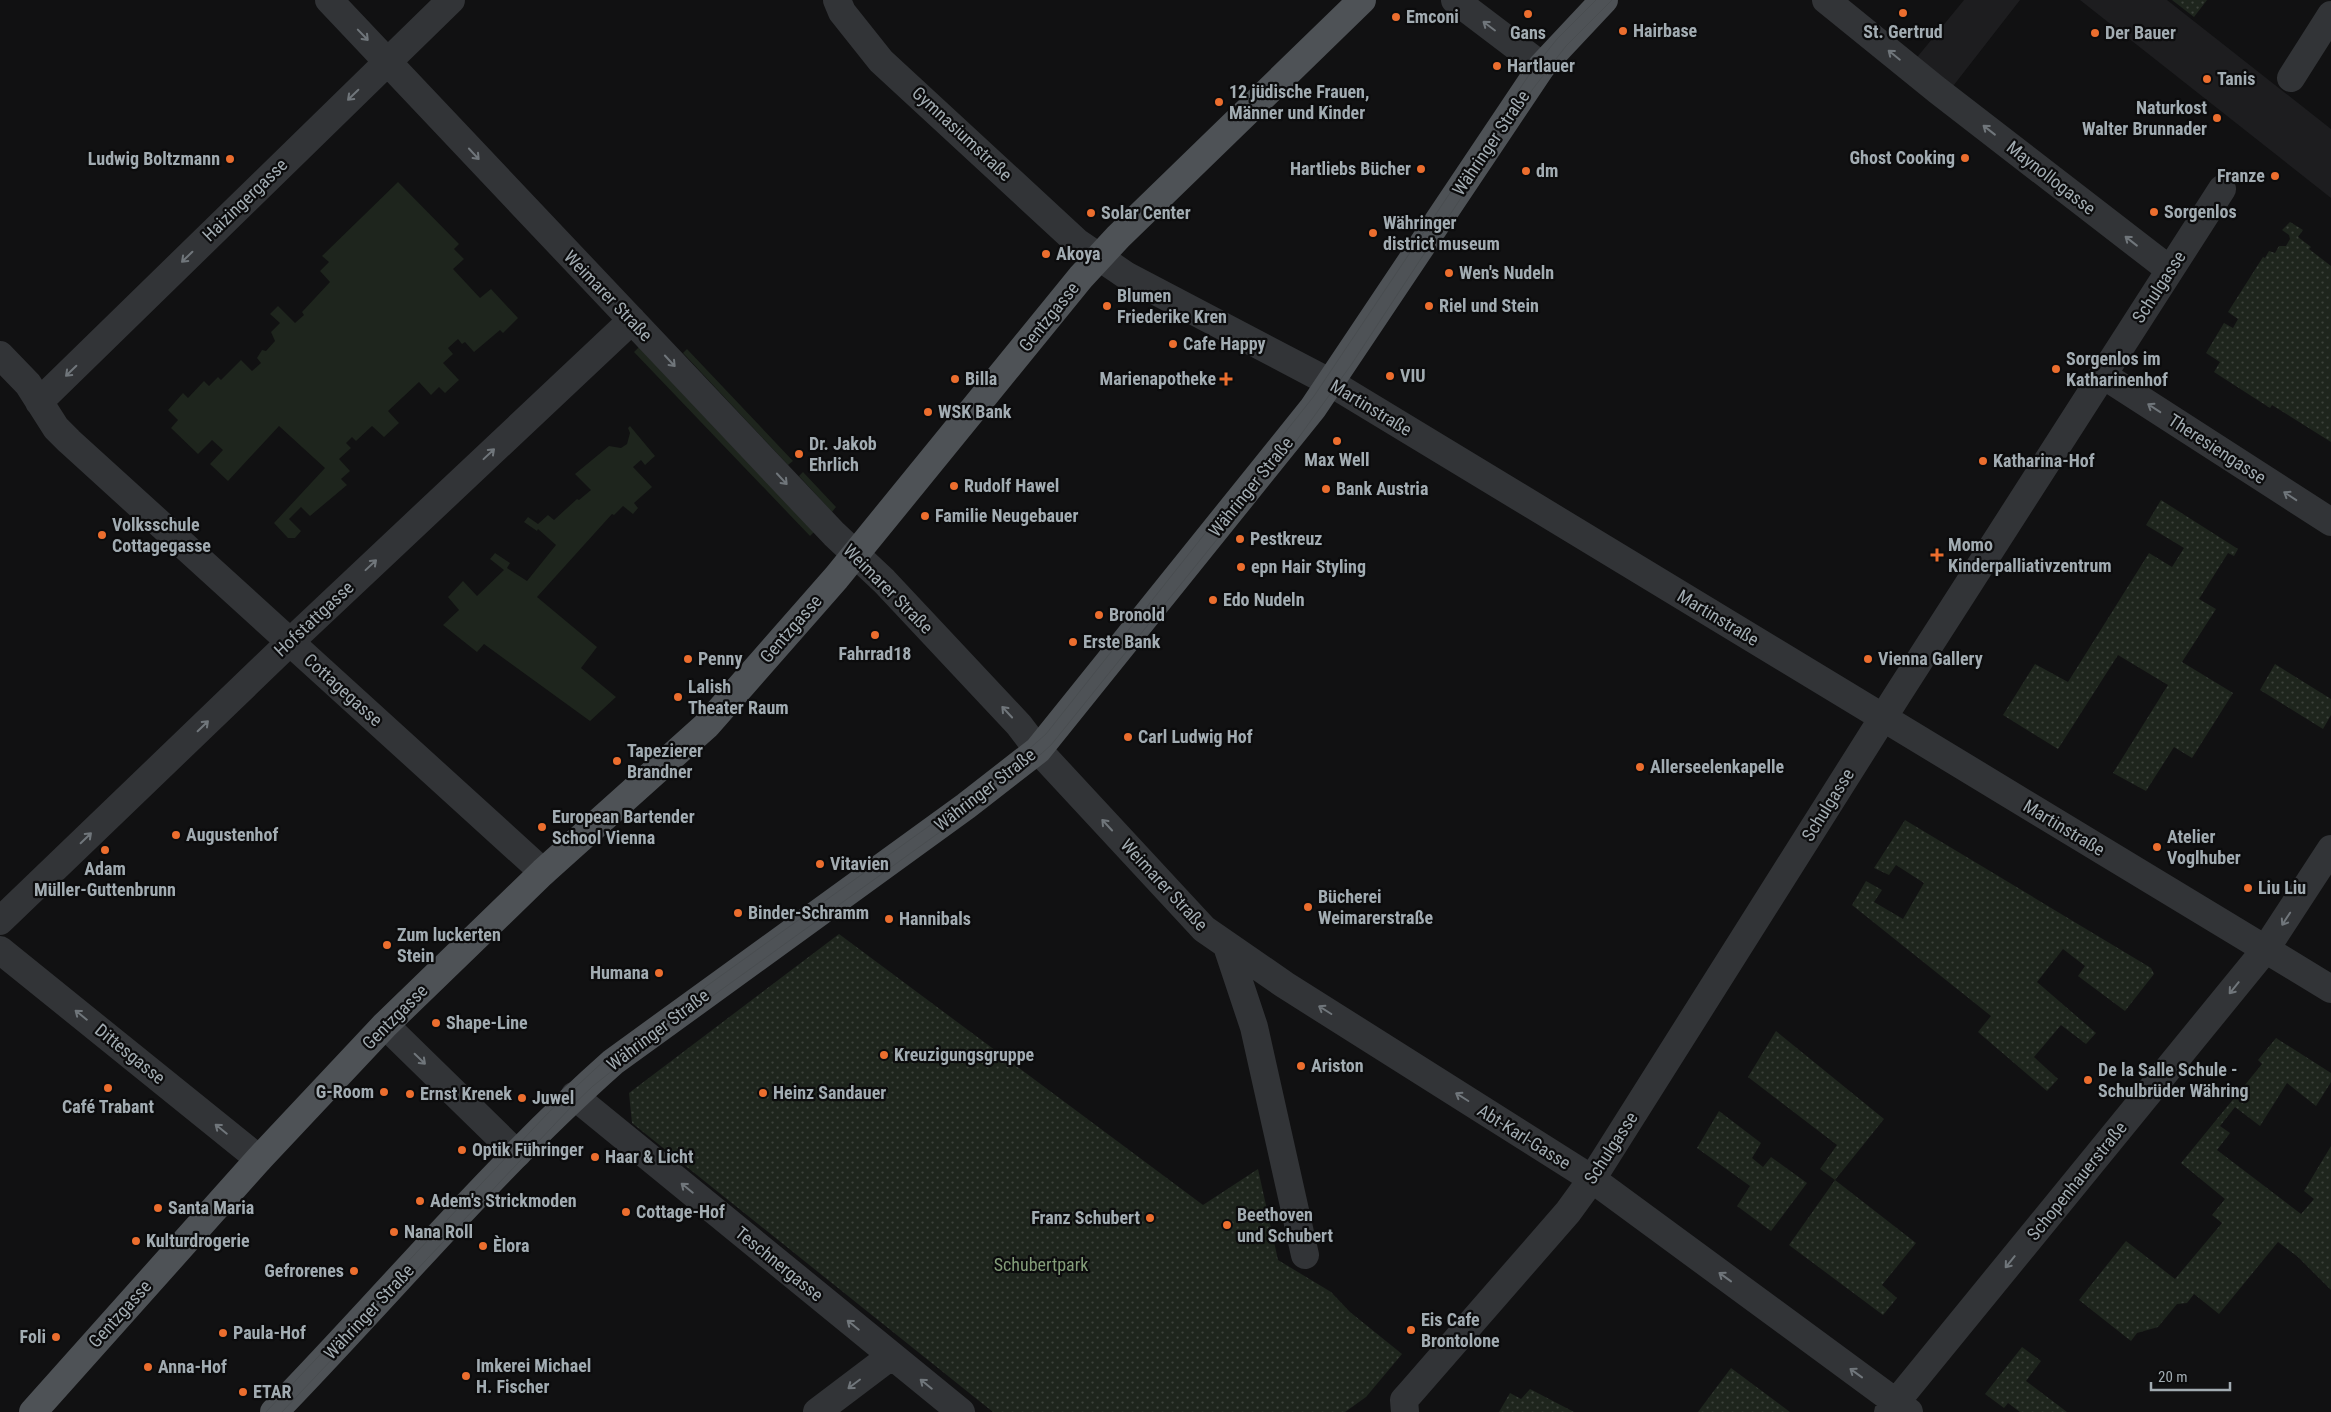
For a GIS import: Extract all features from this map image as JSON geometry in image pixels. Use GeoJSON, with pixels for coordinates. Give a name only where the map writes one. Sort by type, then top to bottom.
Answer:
{"type":"FeatureCollection","features":[{"type":"Feature","properties":{"kind":"main road","name":"Gentzgasse"},"geometry":{"type":"LineString","coordinates":[[33,1412],[259,1159],[385,1025],[543,872],[707,725],[855,554],[1124,230],[1362,0]]}},
{"type":"Feature","properties":{"kind":"main road","name":"Währinger Straße"},"geometry":{"type":"LineString","coordinates":[[274,1412],[517,1154],[574,1096],[613,1062],[966,806],[1038,750],[1232,511],[1331,383],[1542,66],[1604,0]]}},
{"type":"Feature","properties":{"kind":"street","name":"Weimarer Straße"},"geometry":{"type":"LineString","coordinates":[[329,0],[855,554],[884,581],[1013,718],[1038,750],[1204,929],[1227,946]]}},
{"type":"Feature","properties":{"kind":"street","name":"Haizingergasse"},"geometry":{"type":"LineString","coordinates":[[40,402],[451,0]]}},
{"type":"Feature","properties":{"kind":"street","name":"Gymnasiumstraße"},"geometry":{"type":"LineString","coordinates":[[836,0],[842,12],[881,61],[1076,242],[1098,259]]}},
{"type":"Feature","properties":{"kind":"street"},"geometry":{"type":"LineString","coordinates":[[1455,0],[1542,66]]}},
{"type":"Feature","properties":{"kind":"street","name":"Maynollogasse"},"geometry":{"type":"LineString","coordinates":[[1826,0],[1932,86],[2170,270]]}},
{"type":"Feature","properties":{"kind":"street"},"geometry":{"type":"LineString","coordinates":[[2290,78],[2331,14]]}},
{"type":"Feature","properties":{"kind":"street","name":"Schulgasse"},"geometry":{"type":"LineString","coordinates":[[1405,1406],[1568,1212],[1592,1179],[1883,718],[2222,189]]}},
{"type":"Feature","properties":{"kind":"street","name":"Martinstraße"},"geometry":{"type":"LineString","coordinates":[[1098,259],[1331,383],[2331,989]]}},
{"type":"Feature","properties":{"kind":"street","name":"Hofstattgasse"},"geometry":{"type":"LineString","coordinates":[[0,921],[290,642],[632,320]]}},
{"type":"Feature","properties":{"kind":"street","name":"Cottagegasse"},"geometry":{"type":"LineString","coordinates":[[0,355],[28,384],[56,428],[69,441],[543,872]]}},
{"type":"Feature","properties":{"kind":"street","name":"Theresiengasse"},"geometry":{"type":"LineString","coordinates":[[2103,375],[2331,522]]}},
{"type":"Feature","properties":{"kind":"street","name":"Schopenhauerstraße"},"geometry":{"type":"LineString","coordinates":[[1897,1409],[2265,950],[2331,849]]}},
{"type":"Feature","properties":{"kind":"street"},"geometry":{"type":"LineString","coordinates":[[1227,946],[1254,1027],[1305,1255]]}},
{"type":"Feature","properties":{"kind":"street","name":"Abt-Karl-Gasse"},"geometry":{"type":"LineString","coordinates":[[1227,946],[1592,1179],[1897,1409]]}},
{"type":"Feature","properties":{"kind":"street","name":"Dittesgasse"},"geometry":{"type":"LineString","coordinates":[[0,950],[259,1159]]}},
{"type":"Feature","properties":{"kind":"street"},"geometry":{"type":"LineString","coordinates":[[385,1025],[517,1154]]}},
{"type":"Feature","properties":{"kind":"street","name":"Teschnergasse"},"geometry":{"type":"LineString","coordinates":[[574,1096],[960,1412]]}},
{"type":"Feature","properties":{"kind":"street"},"geometry":{"type":"LineString","coordinates":[[817,1412],[891,1356]]}},
{"type":"Feature","properties":{"kind":"shaded area"},"geometry":{"type":"Polygon","coordinates":[[[1964,0],[2020,0],[1950,90],[1914,61],[1964,0]]]}},
{"type":"Feature","properties":{"kind":"shaded area"},"geometry":{"type":"Polygon","coordinates":[[[2080,0],[2167,0],[2331,129],[2331,198],[2080,0]]]}},
{"type":"Feature","properties":{"kind":"green space"},"geometry":{"type":"Polygon","coordinates":[[[2172,0],[2207,0],[2194,17],[2172,0]]]}},
{"type":"Feature","properties":{"kind":"green space"},"geometry":{"type":"Polygon","coordinates":[[[398,182],[459,244],[454,249],[464,259],[453,269],[480,298],[491,289],[518,318],[503,333],[500,330],[474,352],[465,342],[462,344],[458,339],[448,348],[453,354],[443,363],[459,380],[445,393],[439,387],[431,395],[419,382],[388,411],[399,423],[384,437],[372,426],[356,441],[352,437],[346,443],[351,448],[339,459],[350,471],[341,479],[347,485],[310,516],[301,507],[289,519],[301,531],[295,538],[288,538],[274,523],[325,468],[279,426],[228,481],[210,464],[223,450],[212,440],[198,454],[171,428],[178,420],[168,410],[183,393],[188,398],[204,381],[209,386],[218,377],[221,380],[241,360],[252,371],[261,363],[257,358],[262,350],[266,351],[275,341],[271,332],[280,323],[270,314],[278,306],[295,323],[304,315],[302,312],[330,282],[320,271],[329,262],[322,256],[398,182]]]}},
{"type":"Feature","properties":{"kind":"green space"},"geometry":{"type":"Polygon","coordinates":[[[2290,222],[2303,230],[2298,237],[2311,247],[2309,249],[2331,266],[2331,442],[2272,405],[2270,408],[2214,372],[2220,362],[2206,353],[2224,323],[2233,328],[2238,319],[2228,312],[2263,257],[2265,258],[2269,251],[2275,253],[2279,246],[2286,246],[2290,239],[2289,235],[2282,230],[2290,222]]]}},
{"type":"Feature","properties":{"kind":"green space"},"geometry":{"type":"Polygon","coordinates":[[[639,347],[814,532],[810,536],[634,352],[639,347]]]}},
{"type":"Feature","properties":{"kind":"green space"},"geometry":{"type":"Polygon","coordinates":[[[687,349],[793,461],[788,465],[683,353],[687,349]]]}},
{"type":"Feature","properties":{"kind":"green space"},"geometry":{"type":"Polygon","coordinates":[[[630,426],[655,456],[645,465],[641,460],[633,467],[652,487],[634,503],[638,508],[633,514],[623,506],[614,515],[612,514],[537,597],[597,647],[581,668],[616,697],[590,721],[484,644],[477,652],[443,625],[459,610],[448,597],[463,581],[477,596],[504,570],[490,559],[495,553],[510,563],[507,568],[527,581],[556,545],[538,529],[537,531],[524,522],[528,517],[538,524],[548,515],[554,520],[577,499],[579,500],[591,490],[575,474],[609,446],[621,448],[627,444],[630,433],[628,428],[630,426]]]}},
{"type":"Feature","properties":{"kind":"green space"},"geometry":{"type":"Polygon","coordinates":[[[803,472],[836,507],[832,512],[799,476],[803,472]]]}},
{"type":"Feature","properties":{"kind":"green space"},"geometry":{"type":"Polygon","coordinates":[[[2161,500],[2238,549],[2234,556],[2228,553],[2199,599],[2216,609],[2182,662],[2233,693],[2192,758],[2174,747],[2146,791],[2113,773],[2168,685],[2118,655],[2058,749],[2003,715],[2035,664],[2068,682],[2149,553],[2172,567],[2184,548],[2146,525],[2161,500]]]}},
{"type":"Feature","properties":{"kind":"green space"},"geometry":{"type":"Polygon","coordinates":[[[2275,664],[2331,699],[2331,715],[2323,729],[2260,690],[2275,664]]]}},
{"type":"Feature","properties":{"kind":"green space"},"geometry":{"type":"Polygon","coordinates":[[[1905,820],[2151,968],[2154,974],[2125,1011],[2078,976],[2085,966],[2063,949],[2037,982],[2096,1033],[2086,1044],[2061,1025],[2034,1057],[2058,1079],[2047,1091],[1978,1032],[1991,1016],[1852,905],[1866,881],[1882,890],[1874,902],[1903,919],[1924,883],[1896,865],[1889,875],[1874,868],[1905,820]]]}},
{"type":"Feature","properties":{"kind":"green space","name":"Schubertpark"},"geometry":{"type":"Polygon","coordinates":[[[839,934],[1203,1205],[1258,1169],[1278,1260],[1331,1292],[1350,1312],[1402,1354],[1366,1397],[1345,1412],[993,1412],[632,1123],[629,1093],[839,934]]]}},
{"type":"Feature","properties":{"kind":"green space"},"geometry":{"type":"Polygon","coordinates":[[[1776,1031],[1884,1119],[1835,1180],[1820,1169],[1837,1145],[1748,1077],[1776,1031]]]}},
{"type":"Feature","properties":{"kind":"green space"},"geometry":{"type":"Polygon","coordinates":[[[2276,1038],[2331,1073],[2331,1082],[2316,1106],[2287,1083],[2260,1126],[2235,1107],[2220,1126],[2230,1133],[2217,1150],[2301,1214],[2314,1199],[2304,1191],[2331,1146],[2331,1290],[2298,1257],[2278,1242],[2219,1314],[2194,1294],[2187,1303],[2177,1304],[2158,1327],[2137,1333],[2131,1341],[2079,1300],[2126,1241],[2175,1279],[2222,1223],[2212,1215],[2225,1199],[2181,1163],[2262,1064],[2258,1060],[2276,1038]]]}},
{"type":"Feature","properties":{"kind":"green space"},"geometry":{"type":"Polygon","coordinates":[[[1719,1111],[1761,1143],[1752,1158],[1763,1167],[1771,1157],[1807,1183],[1771,1231],[1737,1206],[1750,1186],[1697,1148],[1719,1111]]]}},
{"type":"Feature","properties":{"kind":"green space"},"geometry":{"type":"Polygon","coordinates":[[[1835,1180],[1916,1243],[1882,1285],[1897,1298],[1883,1315],[1789,1245],[1835,1180]]]}},
{"type":"Feature","properties":{"kind":"green space"},"geometry":{"type":"Polygon","coordinates":[[[2022,1347],[2041,1361],[2026,1381],[2067,1412],[2020,1412],[2008,1403],[2004,1408],[1985,1394],[2022,1347]]]}},
{"type":"Feature","properties":{"kind":"green space"},"geometry":{"type":"Polygon","coordinates":[[[1731,1368],[1790,1412],[1698,1412],[1731,1368]]]}},
{"type":"Feature","properties":{"kind":"green space"},"geometry":{"type":"Polygon","coordinates":[[[1530,1389],[1574,1412],[1499,1412],[1510,1393],[1521,1399],[1530,1389]]]}},
{"type":"Feature","properties":{"kind":"tram line"},"geometry":{"type":"LineString","coordinates":[[266,1412],[548,1113],[608,1057],[968,798],[1011,765],[1046,734],[1314,396],[1533,69],[1557,39],[1596,0]]}},
{"type":"Feature","properties":{"kind":"tram line"},"geometry":{"type":"LineString","coordinates":[[282,1412],[593,1086],[642,1047],[1012,780],[1051,745],[1294,444],[1351,365],[1532,90],[1566,46],[1612,0]]}},
{"type":"Feature","properties":{"kind":"place","name":"St. Gertrud"},"geometry":{"type":"Point","coordinates":[1903,13]}},
{"type":"Feature","properties":{"kind":"place","name":"Gans"},"geometry":{"type":"Point","coordinates":[1528,14]}},
{"type":"Feature","properties":{"kind":"place","name":"Emconi"},"geometry":{"type":"Point","coordinates":[1396,17]}},
{"type":"Feature","properties":{"kind":"place","name":"Hairbase"},"geometry":{"type":"Point","coordinates":[1623,31]}},
{"type":"Feature","properties":{"kind":"place","name":"Der Bauer"},"geometry":{"type":"Point","coordinates":[2095,33]}},
{"type":"Feature","properties":{"kind":"place","name":"Hartlauer"},"geometry":{"type":"Point","coordinates":[1497,66]}},
{"type":"Feature","properties":{"kind":"place","name":"Tanis"},"geometry":{"type":"Point","coordinates":[2207,79]}},
{"type":"Feature","properties":{"kind":"place","name":"12 jüdische Frauen, Männer und Kinder"},"geometry":{"type":"Point","coordinates":[1219,102]}},
{"type":"Feature","properties":{"kind":"place","name":"Naturkost Walter Brunnader"},"geometry":{"type":"Point","coordinates":[2217,118]}},
{"type":"Feature","properties":{"kind":"place","name":"Ghost Cooking"},"geometry":{"type":"Point","coordinates":[1965,158]}},
{"type":"Feature","properties":{"kind":"place","name":"Ludwig Boltzmann"},"geometry":{"type":"Point","coordinates":[230,159]}},
{"type":"Feature","properties":{"kind":"place","name":"Hartliebs Bücher"},"geometry":{"type":"Point","coordinates":[1421,169]}},
{"type":"Feature","properties":{"kind":"place","name":"dm"},"geometry":{"type":"Point","coordinates":[1526,171]}},
{"type":"Feature","properties":{"kind":"place","name":"Franze"},"geometry":{"type":"Point","coordinates":[2275,176]}},
{"type":"Feature","properties":{"kind":"place","name":"Sorgenlos"},"geometry":{"type":"Point","coordinates":[2154,212]}},
{"type":"Feature","properties":{"kind":"place","name":"Solar Center"},"geometry":{"type":"Point","coordinates":[1091,213]}},
{"type":"Feature","properties":{"kind":"place","name":"Währinger district museum"},"geometry":{"type":"Point","coordinates":[1373,233]}},
{"type":"Feature","properties":{"kind":"place","name":"Akoya"},"geometry":{"type":"Point","coordinates":[1046,254]}},
{"type":"Feature","properties":{"kind":"place","name":"Wen's Nudeln"},"geometry":{"type":"Point","coordinates":[1449,273]}},
{"type":"Feature","properties":{"kind":"place","name":"Blumen Friederike Kren"},"geometry":{"type":"Point","coordinates":[1107,306]}},
{"type":"Feature","properties":{"kind":"place","name":"Riel und Stein"},"geometry":{"type":"Point","coordinates":[1429,306]}},
{"type":"Feature","properties":{"kind":"place","name":"Cafe Happy"},"geometry":{"type":"Point","coordinates":[1173,344]}},
{"type":"Feature","properties":{"kind":"place","name":"Sorgenlos im Katharinenhof"},"geometry":{"type":"Point","coordinates":[2056,369]}},
{"type":"Feature","properties":{"kind":"place","name":"VIU"},"geometry":{"type":"Point","coordinates":[1390,376]}},
{"type":"Feature","properties":{"kind":"place","name":"Billa"},"geometry":{"type":"Point","coordinates":[955,379]}},
{"type":"Feature","properties":{"kind":"place","name":"Marienapotheke"},"geometry":{"type":"Point","coordinates":[1226,379]}},
{"type":"Feature","properties":{"kind":"place","name":"WSK Bank"},"geometry":{"type":"Point","coordinates":[928,412]}},
{"type":"Feature","properties":{"kind":"place","name":"Max Well"},"geometry":{"type":"Point","coordinates":[1337,441]}},
{"type":"Feature","properties":{"kind":"place","name":"Dr. Jakob Ehrlich"},"geometry":{"type":"Point","coordinates":[799,454]}},
{"type":"Feature","properties":{"kind":"place","name":"Katharina-Hof"},"geometry":{"type":"Point","coordinates":[1983,461]}},
{"type":"Feature","properties":{"kind":"place","name":"Rudolf Hawel"},"geometry":{"type":"Point","coordinates":[954,486]}},
{"type":"Feature","properties":{"kind":"place","name":"Bank Austria"},"geometry":{"type":"Point","coordinates":[1326,489]}},
{"type":"Feature","properties":{"kind":"place","name":"Familie Neugebauer"},"geometry":{"type":"Point","coordinates":[925,516]}},
{"type":"Feature","properties":{"kind":"place","name":"Volksschule Cottagegasse"},"geometry":{"type":"Point","coordinates":[102,535]}},
{"type":"Feature","properties":{"kind":"place","name":"Pestkreuz"},"geometry":{"type":"Point","coordinates":[1240,539]}},
{"type":"Feature","properties":{"kind":"place","name":"Momo Kinderpalliativzentrum"},"geometry":{"type":"Point","coordinates":[1937,555]}},
{"type":"Feature","properties":{"kind":"place","name":"epn Hair Styling"},"geometry":{"type":"Point","coordinates":[1241,567]}},
{"type":"Feature","properties":{"kind":"place","name":"Edo Nudeln"},"geometry":{"type":"Point","coordinates":[1213,600]}},
{"type":"Feature","properties":{"kind":"place","name":"Bronold"},"geometry":{"type":"Point","coordinates":[1099,615]}},
{"type":"Feature","properties":{"kind":"place","name":"Fahrrad18"},"geometry":{"type":"Point","coordinates":[875,635]}},
{"type":"Feature","properties":{"kind":"place","name":"Erste Bank"},"geometry":{"type":"Point","coordinates":[1073,642]}},
{"type":"Feature","properties":{"kind":"place","name":"Penny"},"geometry":{"type":"Point","coordinates":[688,659]}},
{"type":"Feature","properties":{"kind":"place","name":"Vienna Gallery"},"geometry":{"type":"Point","coordinates":[1868,659]}},
{"type":"Feature","properties":{"kind":"place","name":"Lalish Theater Raum"},"geometry":{"type":"Point","coordinates":[678,697]}},
{"type":"Feature","properties":{"kind":"place","name":"Carl Ludwig Hof"},"geometry":{"type":"Point","coordinates":[1128,737]}},
{"type":"Feature","properties":{"kind":"place","name":"Tapezierer Brandner"},"geometry":{"type":"Point","coordinates":[617,761]}},
{"type":"Feature","properties":{"kind":"place","name":"Allerseelenkapelle"},"geometry":{"type":"Point","coordinates":[1640,767]}},
{"type":"Feature","properties":{"kind":"place","name":"European Bartender School Vienna"},"geometry":{"type":"Point","coordinates":[542,827]}},
{"type":"Feature","properties":{"kind":"place","name":"Augustenhof"},"geometry":{"type":"Point","coordinates":[176,835]}},
{"type":"Feature","properties":{"kind":"place","name":"Atelier Voglhuber"},"geometry":{"type":"Point","coordinates":[2157,847]}},
{"type":"Feature","properties":{"kind":"place","name":"Adam Müller-Guttenbrunn"},"geometry":{"type":"Point","coordinates":[105,850]}},
{"type":"Feature","properties":{"kind":"place","name":"Vitavien"},"geometry":{"type":"Point","coordinates":[820,864]}},
{"type":"Feature","properties":{"kind":"place","name":"Liu Liu"},"geometry":{"type":"Point","coordinates":[2248,888]}},
{"type":"Feature","properties":{"kind":"place","name":"Bücherei Weimarerstraße"},"geometry":{"type":"Point","coordinates":[1308,907]}},
{"type":"Feature","properties":{"kind":"place","name":"Binder-Schramm"},"geometry":{"type":"Point","coordinates":[738,913]}},
{"type":"Feature","properties":{"kind":"place","name":"Hannibals"},"geometry":{"type":"Point","coordinates":[889,919]}},
{"type":"Feature","properties":{"kind":"place","name":"Zum luckerten Stein"},"geometry":{"type":"Point","coordinates":[387,945]}},
{"type":"Feature","properties":{"kind":"place","name":"Humana"},"geometry":{"type":"Point","coordinates":[659,973]}},
{"type":"Feature","properties":{"kind":"place","name":"Shape-Line"},"geometry":{"type":"Point","coordinates":[436,1023]}},
{"type":"Feature","properties":{"kind":"place","name":"Kreuzigungsgruppe"},"geometry":{"type":"Point","coordinates":[884,1055]}},
{"type":"Feature","properties":{"kind":"place","name":"Ariston"},"geometry":{"type":"Point","coordinates":[1301,1066]}},
{"type":"Feature","properties":{"kind":"place","name":"De la Salle Schule - Schulbrüder Währing"},"geometry":{"type":"Point","coordinates":[2088,1080]}},
{"type":"Feature","properties":{"kind":"place","name":"Café Trabant"},"geometry":{"type":"Point","coordinates":[108,1088]}},
{"type":"Feature","properties":{"kind":"place","name":"G-Room"},"geometry":{"type":"Point","coordinates":[384,1092]}},
{"type":"Feature","properties":{"kind":"place","name":"Heinz Sandauer"},"geometry":{"type":"Point","coordinates":[763,1093]}},
{"type":"Feature","properties":{"kind":"place","name":"Ernst Krenek"},"geometry":{"type":"Point","coordinates":[410,1094]}},
{"type":"Feature","properties":{"kind":"place","name":"Juwel"},"geometry":{"type":"Point","coordinates":[522,1098]}},
{"type":"Feature","properties":{"kind":"place","name":"Optik Führinger"},"geometry":{"type":"Point","coordinates":[462,1150]}},
{"type":"Feature","properties":{"kind":"place","name":"Haar & Licht"},"geometry":{"type":"Point","coordinates":[595,1157]}},
{"type":"Feature","properties":{"kind":"place","name":"Adem's Strickmoden"},"geometry":{"type":"Point","coordinates":[420,1201]}},
{"type":"Feature","properties":{"kind":"place","name":"Santa Maria"},"geometry":{"type":"Point","coordinates":[158,1208]}},
{"type":"Feature","properties":{"kind":"place","name":"Cottage-Hof"},"geometry":{"type":"Point","coordinates":[626,1212]}},
{"type":"Feature","properties":{"kind":"place","name":"Franz Schubert"},"geometry":{"type":"Point","coordinates":[1150,1218]}},
{"type":"Feature","properties":{"kind":"place","name":"Beethoven und Schubert"},"geometry":{"type":"Point","coordinates":[1227,1225]}},
{"type":"Feature","properties":{"kind":"place","name":"Nana Roll"},"geometry":{"type":"Point","coordinates":[394,1232]}},
{"type":"Feature","properties":{"kind":"place","name":"Kulturdrogerie"},"geometry":{"type":"Point","coordinates":[136,1241]}},
{"type":"Feature","properties":{"kind":"place","name":"Èlora"},"geometry":{"type":"Point","coordinates":[483,1246]}},
{"type":"Feature","properties":{"kind":"place","name":"Gefrorenes"},"geometry":{"type":"Point","coordinates":[354,1271]}},
{"type":"Feature","properties":{"kind":"place","name":"Eis Cafe Brontolone"},"geometry":{"type":"Point","coordinates":[1411,1330]}},
{"type":"Feature","properties":{"kind":"place","name":"Paula-Hof"},"geometry":{"type":"Point","coordinates":[223,1333]}},
{"type":"Feature","properties":{"kind":"place","name":"Foli"},"geometry":{"type":"Point","coordinates":[56,1337]}},
{"type":"Feature","properties":{"kind":"place","name":"Anna-Hof"},"geometry":{"type":"Point","coordinates":[148,1367]}},
{"type":"Feature","properties":{"kind":"place","name":"Imkerei Michael H. Fischer"},"geometry":{"type":"Point","coordinates":[466,1376]}},
{"type":"Feature","properties":{"kind":"place","name":"ETAR"},"geometry":{"type":"Point","coordinates":[243,1392]}}]}
